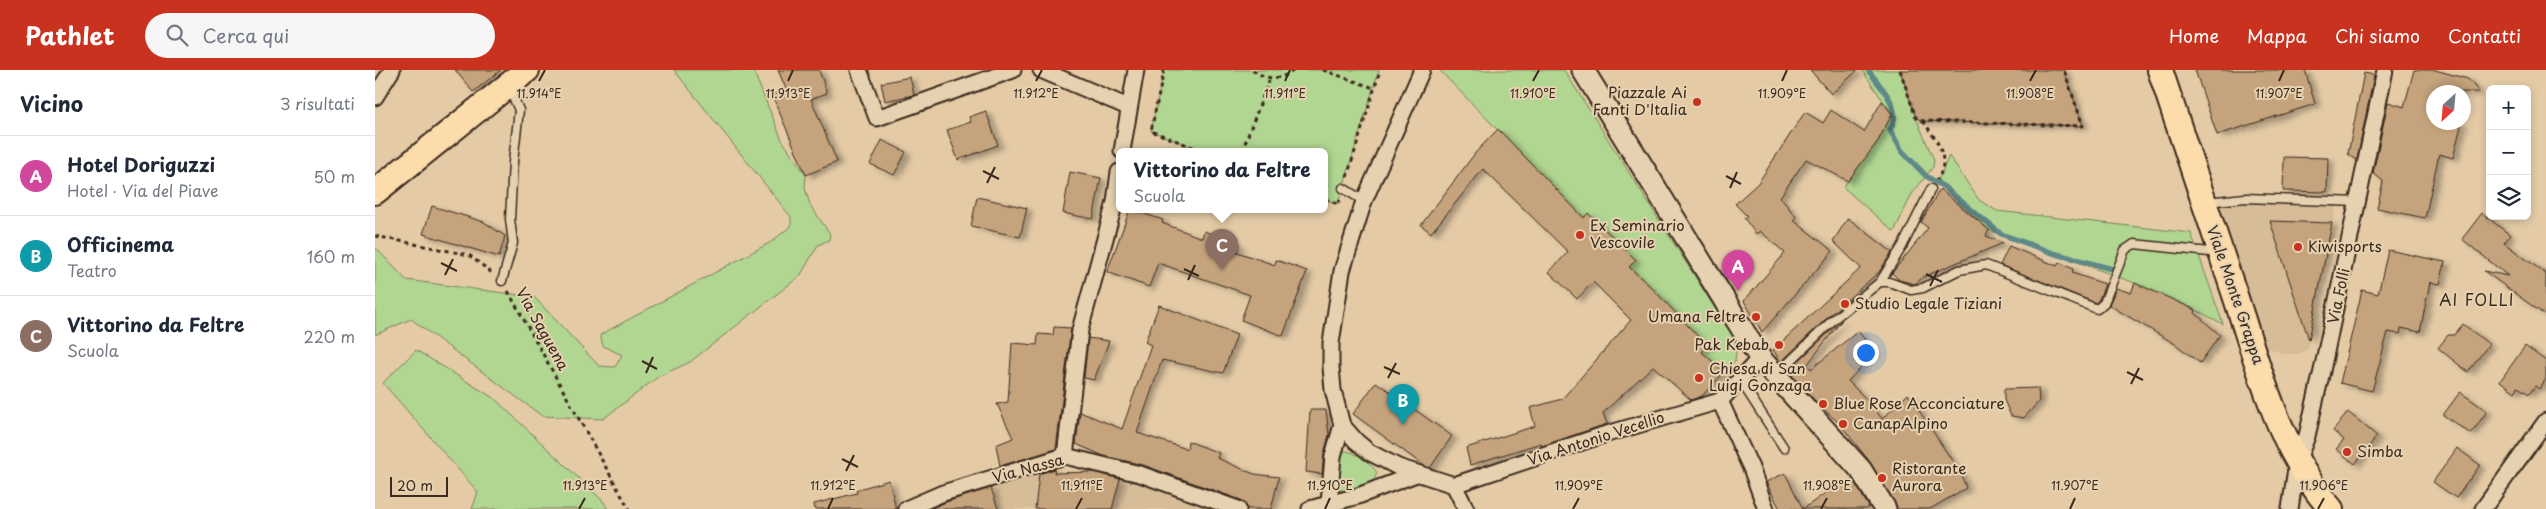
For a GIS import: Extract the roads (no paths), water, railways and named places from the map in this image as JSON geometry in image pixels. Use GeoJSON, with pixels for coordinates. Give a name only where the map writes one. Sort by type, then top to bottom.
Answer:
{"type":"FeatureCollection","features":[{"type":"Feature","properties":{"kind":"main road"},"geometry":{"type":"LineString","coordinates":[[375,192],[527,70]]}},
{"type":"Feature","properties":{"kind":"main road","name":"Viale Monte Grappa"},"geometry":{"type":"LineString","coordinates":[[2160,70],[2275,411],[2297,462],[2308,480],[2331,509]]}},
{"type":"Feature","properties":{"kind":"street"},"geometry":{"type":"LineString","coordinates":[[375,97],[393,70]]}},
{"type":"Feature","properties":{"kind":"street"},"geometry":{"type":"LineString","coordinates":[[859,70],[877,118],[1013,70]]}},
{"type":"Feature","properties":{"kind":"street"},"geometry":{"type":"LineString","coordinates":[[1041,70],[1128,107]]}},
{"type":"Feature","properties":{"kind":"street"},"geometry":{"type":"LineString","coordinates":[[1122,148],[1128,107],[1136,70]]}},
{"type":"Feature","properties":{"kind":"street"},"geometry":{"type":"LineString","coordinates":[[1329,503],[1333,456],[1341,425],[1333,390],[1331,343],[1343,271],[1363,201],[1422,70]]}},
{"type":"Feature","properties":{"kind":"street"},"geometry":{"type":"LineString","coordinates":[[1583,70],[1760,358],[1775,376],[1805,405],[1861,470],[1885,509]]}},
{"type":"Feature","properties":{"kind":"street","name":"Via Folli"},"geometry":{"type":"LineString","coordinates":[[2290,509],[2297,462],[2309,427],[2359,202],[2385,70]]}},
{"type":"Feature","properties":{"kind":"street"},"geometry":{"type":"LineString","coordinates":[[1065,456],[1080,330],[1116,194]]}},
{"type":"Feature","properties":{"kind":"street"},"geometry":{"type":"LineString","coordinates":[[1760,358],[1720,401],[1751,468],[1766,509]]}},
{"type":"Feature","properties":{"kind":"street","name":"Via Antonio Vecellio"},"geometry":{"type":"LineString","coordinates":[[1454,485],[1600,436],[1720,401]]}},
{"type":"Feature","properties":{"kind":"street"},"geometry":{"type":"LineString","coordinates":[[2483,509],[2546,421]]}},
{"type":"Feature","properties":{"kind":"street"},"geometry":{"type":"LineString","coordinates":[[1341,425],[1369,452],[1416,474],[1454,485],[1466,509]]}},
{"type":"Feature","properties":{"kind":"street","name":"Via Nassa"},"geometry":{"type":"LineString","coordinates":[[906,509],[943,493],[1065,456],[1140,474],[1238,509]]}},
{"type":"Feature","properties":{"kind":"street"},"geometry":{"type":"LineString","coordinates":[[1310,509],[1366,493],[1416,474]]}},
{"type":"Feature","properties":{"kind":"lane"},"geometry":{"type":"LineString","coordinates":[[502,281],[513,244],[510,219],[513,162],[519,110],[514,98],[504,89]]}},
{"type":"Feature","properties":{"kind":"lane"},"geometry":{"type":"LineString","coordinates":[[1343,188],[1363,201]]}},
{"type":"Feature","properties":{"kind":"lane"},"geometry":{"type":"LineString","coordinates":[[1775,376],[1834,319],[1880,282],[1902,247],[1931,189]]}},
{"type":"Feature","properties":{"kind":"lane"},"geometry":{"type":"LineString","coordinates":[[2204,202],[2245,198],[2359,202]]}},
{"type":"Feature","properties":{"kind":"lane"},"geometry":{"type":"LineString","coordinates":[[1880,282],[1889,282],[1911,290],[1923,288],[1959,270],[1986,265],[2097,309],[2104,304],[2125,250],[2129,246],[2134,244],[2221,253]]}},
{"type":"Feature","properties":{"kind":"lane"},"geometry":{"type":"LineString","coordinates":[[1740,380],[1784,448]]}},
{"type":"Feature","properties":{"kind":"waterway"},"geometry":{"type":"LineString","coordinates":[[1868,70],[1893,106],[1894,122],[1890,130],[1902,151],[1926,176],[1944,187],[2001,234],[2053,253],[2112,269]]}},
{"type":"Feature","properties":{"kind":"place","name":"Piazzale Ai Fanti D'Italia"},"geometry":{"type":"Point","coordinates":[1697,102]}},
{"type":"Feature","properties":{"kind":"place","name":"Ex Seminario Vescovile"},"geometry":{"type":"Point","coordinates":[1580,235]}},
{"type":"Feature","properties":{"kind":"place","name":"Kiwisports"},"geometry":{"type":"Point","coordinates":[2298,247]}},
{"type":"Feature","properties":{"kind":"place","name":"Vittorino da Feltre"},"geometry":{"type":"Point","coordinates":[1222,270]}},
{"type":"Feature","properties":{"kind":"place","name":"Hotel Doriguzzi"},"geometry":{"type":"Point","coordinates":[1738,291]}},
{"type":"Feature","properties":{"kind":"place","name":"Studio Legale Tiziani"},"geometry":{"type":"Point","coordinates":[1845,304]}},
{"type":"Feature","properties":{"kind":"place","name":"Umana Feltre"},"geometry":{"type":"Point","coordinates":[1756,317]}},
{"type":"Feature","properties":{"kind":"place","name":"Pak Kebab"},"geometry":{"type":"Point","coordinates":[1779,345]}},
{"type":"Feature","properties":{"kind":"place","name":"Chiesa di San Luigi Gonzaga"},"geometry":{"type":"Point","coordinates":[1699,378]}},
{"type":"Feature","properties":{"kind":"place","name":"Blue Rose Acconciature"},"geometry":{"type":"Point","coordinates":[1823,404]}},
{"type":"Feature","properties":{"kind":"place","name":"CanapAlpino"},"geometry":{"type":"Point","coordinates":[1843,424]}},
{"type":"Feature","properties":{"kind":"place","name":"Officinema"},"geometry":{"type":"Point","coordinates":[1403,425]}},
{"type":"Feature","properties":{"kind":"place","name":"Simba"},"geometry":{"type":"Point","coordinates":[2347,452]}},
{"type":"Feature","properties":{"kind":"place","name":"Ristorante Aurora"},"geometry":{"type":"Point","coordinates":[1882,478]}},
{"type":"Feature","properties":{"kind":"district","name":"AI FOLLI"},"geometry":{"type":"Point","coordinates":[2477,300]}}]}
